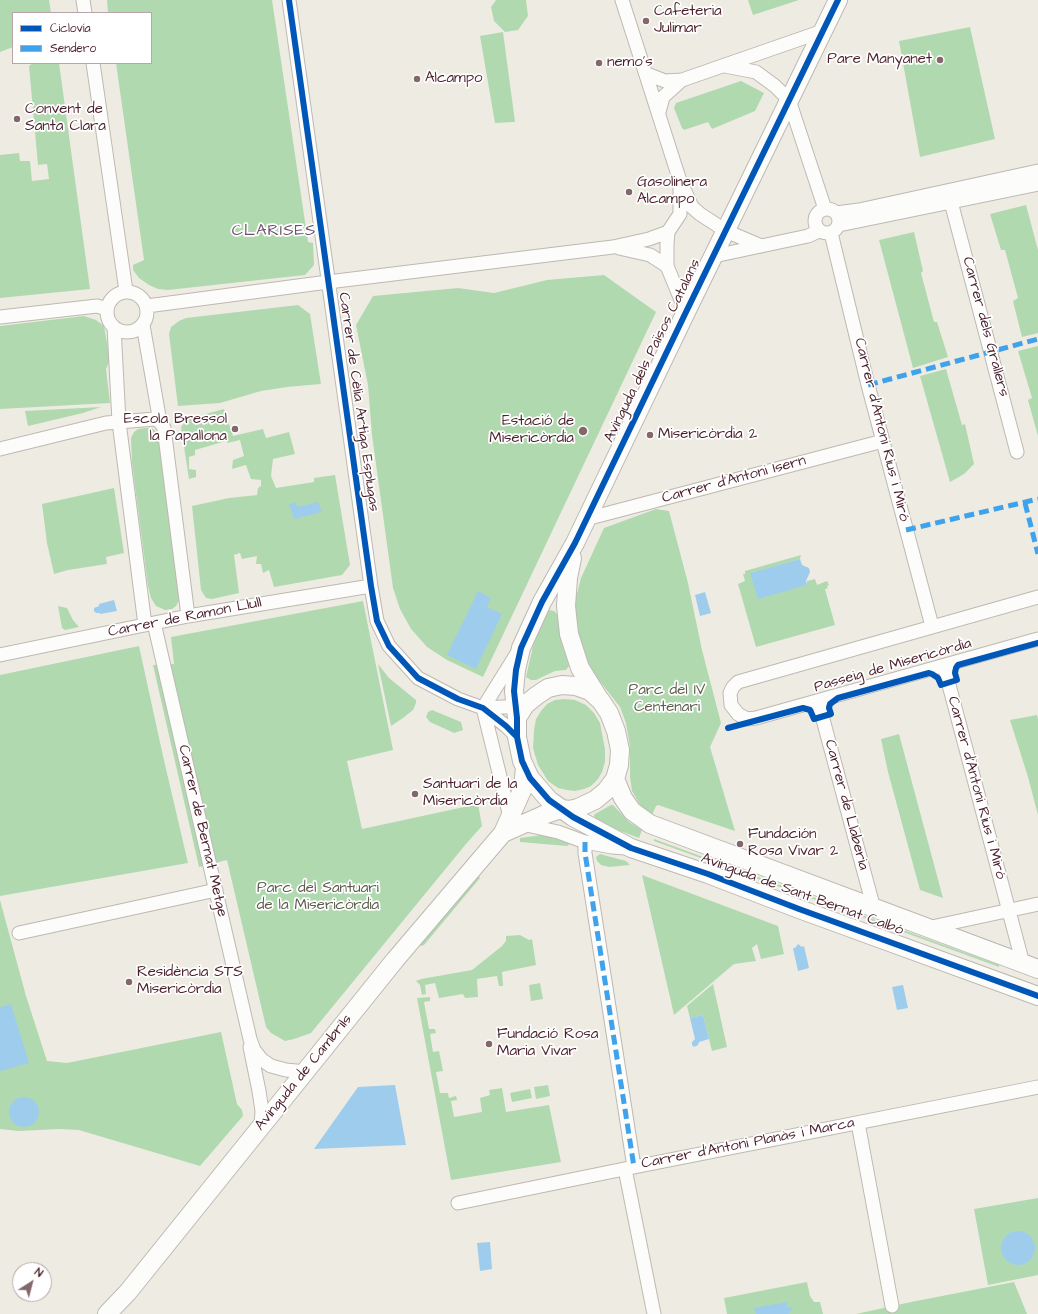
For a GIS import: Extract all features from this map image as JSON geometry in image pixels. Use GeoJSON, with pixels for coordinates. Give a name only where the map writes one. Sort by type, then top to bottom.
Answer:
{"type":"FeatureCollection","features":[{"type":"Feature","properties":{"kind":"main road","name":"Avinguda dels Països Catalans"},"geometry":{"type":"LineString","coordinates":[[519,710],[514,691],[521,648],[542,602],[575,543],[838,0]]}},
{"type":"Feature","properties":{"kind":"main road","name":"Avinguda dels Països Catalans"},"geometry":{"type":"LineString","coordinates":[[575,543],[568,578],[566,606],[569,634],[580,668],[601,701]]}},
{"type":"Feature","properties":{"kind":"main road"},"geometry":{"type":"LineString","coordinates":[[512,824],[561,809],[570,810],[578,808],[595,800],[606,791],[615,779],[620,765],[620,750],[616,731],[609,713],[601,701],[590,692],[576,686],[562,685],[548,688],[519,710],[517,737],[522,761],[530,778],[539,790],[561,809]]}},
{"type":"Feature","properties":{"kind":"main road"},"geometry":{"type":"LineString","coordinates":[[512,824],[523,788],[525,767]]}},
{"type":"Feature","properties":{"kind":"main road","name":"Avinguda de Sant Bernat Calbó"},"geometry":{"type":"LineString","coordinates":[[615,779],[623,798],[632,811],[650,824],[874,909],[1031,966]]}},
{"type":"Feature","properties":{"kind":"main road","name":"Avinguda de Sant Bernat Calbó"},"geometry":{"type":"LineString","coordinates":[[561,809],[587,826],[631,848],[708,874],[799,909],[1038,996]]}},
{"type":"Feature","properties":{"kind":"main road","name":"Avinguda de Cambrils"},"geometry":{"type":"LineString","coordinates":[[107,1314],[128,1292],[395,960],[512,824]]}},
{"type":"Feature","properties":{"kind":"street"},"geometry":{"type":"LineString","coordinates":[[83,0],[85,12]]}},
{"type":"Feature","properties":{"kind":"street","name":"Carrer de Cèlia Artiga Esplugas"},"geometry":{"type":"LineString","coordinates":[[289,0],[377,621],[388,646],[418,678],[458,699],[483,708],[519,710]]}},
{"type":"Feature","properties":{"kind":"street"},"geometry":{"type":"LineString","coordinates":[[622,0],[679,178],[692,206],[700,214],[726,231],[761,246]]}},
{"type":"Feature","properties":{"kind":"street"},"geometry":{"type":"LineString","coordinates":[[653,93],[682,80],[823,31]]}},
{"type":"Feature","properties":{"kind":"street"},"geometry":{"type":"LineString","coordinates":[[92,64],[126,291]]}},
{"type":"Feature","properties":{"kind":"street"},"geometry":{"type":"LineString","coordinates":[[725,66],[756,72],[775,86],[789,100]]}},
{"type":"Feature","properties":{"kind":"street"},"geometry":{"type":"LineString","coordinates":[[646,74],[665,81],[682,80]]}},
{"type":"Feature","properties":{"kind":"street"},"geometry":{"type":"LineString","coordinates":[[659,112],[663,97],[682,80]]}},
{"type":"Feature","properties":{"kind":"street","name":"Carrer d'Antoni Rius i Miró"},"geometry":{"type":"LineString","coordinates":[[789,100],[830,222],[883,441],[932,626]]}},
{"type":"Feature","properties":{"kind":"street"},"geometry":{"type":"LineString","coordinates":[[714,256],[808,236],[830,222],[858,210],[1038,171]]}},
{"type":"Feature","properties":{"kind":"street"},"geometry":{"type":"LineString","coordinates":[[679,178],[680,214],[668,232],[666,244],[667,266],[686,312]]}},
{"type":"Feature","properties":{"kind":"street"},"geometry":{"type":"LineString","coordinates":[[830,222],[951,202],[1038,184]]}},
{"type":"Feature","properties":{"kind":"street","name":"Carrer dels Grallers"},"geometry":{"type":"LineString","coordinates":[[951,202],[1017,452]]}},
{"type":"Feature","properties":{"kind":"street"},"geometry":{"type":"LineString","coordinates":[[147,306],[613,247],[649,239],[668,232]]}},
{"type":"Feature","properties":{"kind":"street"},"geometry":{"type":"LineString","coordinates":[[613,247],[650,255],[667,266]]}},
{"type":"Feature","properties":{"kind":"street"},"geometry":{"type":"LineString","coordinates":[[126,291],[139,295],[147,306],[148,312],[143,324],[138,329],[126,332],[119,331],[114,327],[107,316],[107,310],[111,299],[115,295],[126,291]]}},
{"type":"Feature","properties":{"kind":"street"},"geometry":{"type":"LineString","coordinates":[[0,317],[97,306],[107,310]]}},
{"type":"Feature","properties":{"kind":"street"},"geometry":{"type":"LineString","coordinates":[[143,324],[162,425],[188,616]]}},
{"type":"Feature","properties":{"kind":"street","name":"Carrer de Bernat Metge"},"geometry":{"type":"LineString","coordinates":[[114,327],[119,422],[149,624],[216,890],[250,1039],[254,1050],[262,1060],[271,1066],[286,1070],[306,1072]]}},
{"type":"Feature","properties":{"kind":"street"},"geometry":{"type":"LineString","coordinates":[[0,449],[90,426],[154,419],[162,425]]}},
{"type":"Feature","properties":{"kind":"street","name":"Carrer d'Antoni Isern"},"geometry":{"type":"LineString","coordinates":[[586,519],[883,441]]}},
{"type":"Feature","properties":{"kind":"street","name":"Carrer de Ramon Llull"},"geometry":{"type":"LineString","coordinates":[[0,655],[188,616],[371,586]]}},
{"type":"Feature","properties":{"kind":"street","name":"Passeig de Misericòrdia"},"geometry":{"type":"LineString","coordinates":[[1038,597],[738,682],[730,693],[731,705],[738,714],[747,719],[756,718],[1038,639]]}},
{"type":"Feature","properties":{"kind":"street","name":"Avinguda dels Països Catalans"},"geometry":{"type":"LineString","coordinates":[[483,708],[521,648]]}},
{"type":"Feature","properties":{"kind":"street","name":"Carrer d'Antoni Rius i Miró"},"geometry":{"type":"LineString","coordinates":[[944,666],[1009,910],[1031,966]]}},
{"type":"Feature","properties":{"kind":"street","name":"Carrer de Llaberia"},"geometry":{"type":"LineString","coordinates":[[818,701],[874,909]]}},
{"type":"Feature","properties":{"kind":"street"},"geometry":{"type":"LineString","coordinates":[[483,708],[512,824]]}},
{"type":"Feature","properties":{"kind":"street","name":"Carrer de Cèlia Artiga Esplugas"},"geometry":{"type":"LineString","coordinates":[[483,708],[506,726],[517,737]]}},
{"type":"Feature","properties":{"kind":"street","name":"Avinguda de Sant Bernat Calbó"},"geometry":{"type":"LineString","coordinates":[[512,824],[558,832],[585,842],[612,847],[631,848]]}},
{"type":"Feature","properties":{"kind":"street"},"geometry":{"type":"LineString","coordinates":[[585,842],[585,853],[629,1168],[654,1314]]}},
{"type":"Feature","properties":{"kind":"street"},"geometry":{"type":"LineString","coordinates":[[19,933],[216,890]]}},
{"type":"Feature","properties":{"kind":"street"},"geometry":{"type":"LineString","coordinates":[[927,928],[1038,904]]}},
{"type":"Feature","properties":{"kind":"street","name":"Carrer de Bernat Metge"},"geometry":{"type":"LineString","coordinates":[[250,1039],[250,1051],[262,1111],[261,1126]]}},
{"type":"Feature","properties":{"kind":"street","name":"Carrer d'Antoni Planàs i Marca"},"geometry":{"type":"LineString","coordinates":[[458,1203],[1038,1087]]}},
{"type":"Feature","properties":{"kind":"street"},"geometry":{"type":"LineString","coordinates":[[858,1123],[892,1306]]}},
{"type":"Feature","properties":{"kind":"green space"},"geometry":{"type":"Polygon","coordinates":[[[0,0],[49,0],[51,12],[12,12],[12,47],[0,52],[0,0]]]}},
{"type":"Feature","properties":{"kind":"green space"},"geometry":{"type":"Polygon","coordinates":[[[107,0],[272,0],[308,242],[313,243],[314,265],[305,275],[168,290],[158,289],[149,285],[139,278],[133,270],[133,265],[144,260],[116,64],[152,64],[152,12],[108,12],[107,0]]]}},
{"type":"Feature","properties":{"kind":"green space"},"geometry":{"type":"Polygon","coordinates":[[[496,0],[526,0],[528,16],[518,30],[505,32],[494,21],[491,7],[496,0]]]}},
{"type":"Feature","properties":{"kind":"green space"},"geometry":{"type":"Polygon","coordinates":[[[748,0],[799,0],[753,15],[748,0]]]}},
{"type":"Feature","properties":{"kind":"green space"},"geometry":{"type":"Polygon","coordinates":[[[970,27],[995,139],[920,157],[899,41],[970,27]]]}},
{"type":"Feature","properties":{"kind":"green space"},"geometry":{"type":"Polygon","coordinates":[[[503,32],[515,122],[495,123],[480,36],[503,32]]]}},
{"type":"Feature","properties":{"kind":"green space"},"geometry":{"type":"Polygon","coordinates":[[[32,64],[59,64],[90,289],[0,298],[0,155],[19,153],[20,161],[30,161],[32,181],[49,179],[47,164],[38,165],[29,66],[32,64]]]}},
{"type":"Feature","properties":{"kind":"green space"},"geometry":{"type":"Polygon","coordinates":[[[741,81],[764,93],[755,111],[712,129],[708,122],[684,130],[682,128],[674,108],[676,103],[741,81]]]}},
{"type":"Feature","properties":{"kind":"green space"},"geometry":{"type":"Polygon","coordinates":[[[1026,205],[1038,250],[1038,333],[1022,337],[1013,301],[1018,298],[1005,250],[1001,250],[990,214],[1026,205]]]}},
{"type":"Feature","properties":{"kind":"green space"},"geometry":{"type":"Polygon","coordinates":[[[914,232],[923,271],[921,273],[934,322],[937,322],[948,357],[913,368],[879,240],[914,232]]]}},
{"type":"Feature","properties":{"kind":"green space"},"geometry":{"type":"Polygon","coordinates":[[[604,275],[656,312],[483,677],[447,660],[427,647],[411,629],[400,609],[393,588],[372,435],[368,385],[356,325],[373,296],[458,288],[494,293],[547,280],[604,275]]]}},
{"type":"Feature","properties":{"kind":"green space"},"geometry":{"type":"Polygon","coordinates":[[[298,305],[310,314],[321,384],[261,391],[220,403],[178,406],[169,334],[171,327],[186,318],[298,305]]]}},
{"type":"Feature","properties":{"kind":"green space"},"geometry":{"type":"Polygon","coordinates":[[[84,316],[96,320],[104,326],[110,360],[106,369],[110,403],[0,409],[0,326],[84,316]]]}},
{"type":"Feature","properties":{"kind":"green space"},"geometry":{"type":"Polygon","coordinates":[[[1038,346],[1038,436],[1028,400],[1032,398],[1018,351],[1038,346]]]}},
{"type":"Feature","properties":{"kind":"green space"},"geometry":{"type":"Polygon","coordinates":[[[946,369],[962,425],[965,424],[974,464],[964,474],[950,482],[920,376],[946,369]]]}},
{"type":"Feature","properties":{"kind":"green space"},"geometry":{"type":"Polygon","coordinates":[[[101,407],[83,413],[28,426],[25,411],[101,407]]]}},
{"type":"Feature","properties":{"kind":"green space"},"geometry":{"type":"Polygon","coordinates":[[[224,409],[233,436],[263,429],[266,438],[289,432],[295,454],[273,459],[271,476],[276,488],[314,482],[314,478],[335,475],[350,565],[342,575],[274,587],[269,570],[263,573],[261,564],[256,564],[257,556],[242,559],[240,553],[234,555],[239,593],[212,599],[206,598],[201,590],[192,506],[229,498],[257,495],[258,488],[261,486],[261,480],[251,479],[246,465],[232,469],[233,460],[244,456],[240,440],[227,443],[226,441],[195,450],[195,455],[189,457],[189,469],[196,470],[196,477],[189,479],[181,427],[187,419],[224,409]]]}},
{"type":"Feature","properties":{"kind":"green space"},"geometry":{"type":"Polygon","coordinates":[[[152,428],[158,433],[181,597],[176,606],[172,609],[165,610],[156,606],[151,598],[148,586],[132,463],[131,438],[134,432],[138,429],[152,428]]]}},
{"type":"Feature","properties":{"kind":"green space"},"geometry":{"type":"Polygon","coordinates":[[[114,488],[124,553],[106,557],[107,564],[68,570],[54,574],[47,543],[42,504],[114,488]]]}},
{"type":"Feature","properties":{"kind":"green space","name":"Parc del IV Centenari"},"geometry":{"type":"Polygon","coordinates":[[[656,509],[669,511],[688,583],[702,650],[721,723],[710,747],[735,831],[658,805],[656,806],[652,815],[643,810],[632,791],[630,777],[630,747],[626,723],[620,707],[598,679],[589,664],[581,644],[576,619],[575,602],[581,578],[604,528],[656,509]]]}},
{"type":"Feature","properties":{"kind":"green space"},"geometry":{"type":"Polygon","coordinates":[[[801,555],[800,559],[751,573],[807,585],[807,581],[815,579],[817,585],[827,581],[829,585],[827,586],[828,588],[825,589],[835,625],[756,647],[738,584],[745,581],[743,574],[745,574],[745,571],[801,555]]]}},
{"type":"Feature","properties":{"kind":"green space","name":"Parc del Santuari de la Misericòrdia"},"geometry":{"type":"Polygon","coordinates":[[[363,601],[393,750],[347,761],[362,829],[478,804],[482,826],[311,1033],[285,1041],[271,1033],[266,1027],[227,860],[199,867],[153,665],[174,664],[171,637],[363,601]]]}},
{"type":"Feature","properties":{"kind":"green space"},"geometry":{"type":"Polygon","coordinates":[[[58,606],[67,608],[73,620],[79,627],[65,630],[62,628],[58,606]]]}},
{"type":"Feature","properties":{"kind":"green space"},"geometry":{"type":"Polygon","coordinates":[[[549,610],[554,611],[557,614],[563,647],[569,666],[566,670],[555,671],[536,680],[531,680],[526,677],[533,646],[545,613],[549,610]]]}},
{"type":"Feature","properties":{"kind":"green space"},"geometry":{"type":"Polygon","coordinates":[[[139,646],[188,863],[0,896],[0,675],[139,646]]]}},
{"type":"Feature","properties":{"kind":"green space"},"geometry":{"type":"Polygon","coordinates":[[[378,664],[389,678],[416,700],[413,710],[391,726],[378,664]]]}},
{"type":"Feature","properties":{"kind":"green space"},"geometry":{"type":"Polygon","coordinates":[[[555,700],[575,700],[586,705],[594,713],[600,723],[605,749],[605,762],[598,779],[591,786],[575,791],[558,788],[548,781],[538,765],[533,748],[536,719],[541,711],[547,704],[555,700]]]}},
{"type":"Feature","properties":{"kind":"green space"},"geometry":{"type":"Polygon","coordinates":[[[432,710],[461,722],[463,730],[454,733],[430,722],[426,717],[428,712],[432,710]]]}},
{"type":"Feature","properties":{"kind":"green space"},"geometry":{"type":"Polygon","coordinates":[[[1037,715],[1038,719],[1038,815],[1010,720],[1037,715]]]}},
{"type":"Feature","properties":{"kind":"green space"},"geometry":{"type":"Polygon","coordinates":[[[899,734],[943,898],[920,890],[888,772],[881,739],[899,734]]]}},
{"type":"Feature","properties":{"kind":"green space"},"geometry":{"type":"Polygon","coordinates":[[[613,805],[629,822],[642,830],[639,838],[599,823],[595,820],[595,814],[613,805]]]}},
{"type":"Feature","properties":{"kind":"green space"},"geometry":{"type":"Polygon","coordinates":[[[542,835],[568,843],[569,845],[520,842],[520,838],[542,835]]]}},
{"type":"Feature","properties":{"kind":"green space"},"geometry":{"type":"Polygon","coordinates":[[[654,839],[999,965],[999,967],[654,841],[654,839]]]}},
{"type":"Feature","properties":{"kind":"green space"},"geometry":{"type":"Polygon","coordinates":[[[600,854],[626,861],[630,865],[609,867],[601,865],[597,861],[596,857],[600,854]]]}},
{"type":"Feature","properties":{"kind":"green space"},"geometry":{"type":"Polygon","coordinates":[[[642,875],[778,926],[784,954],[761,959],[757,944],[752,948],[756,961],[734,964],[674,1015],[642,875]]]}},
{"type":"Feature","properties":{"kind":"green space"},"geometry":{"type":"Polygon","coordinates":[[[477,876],[480,878],[424,945],[421,946],[420,943],[477,876]]]}},
{"type":"Feature","properties":{"kind":"green space"},"geometry":{"type":"Polygon","coordinates":[[[0,900],[26,996],[47,1061],[67,1063],[221,1032],[237,1104],[242,1110],[243,1116],[200,1166],[79,1130],[59,1129],[18,1131],[0,1129],[0,900]]]}},
{"type":"Feature","properties":{"kind":"green space"},"geometry":{"type":"Polygon","coordinates":[[[520,935],[529,940],[532,939],[536,965],[502,972],[503,986],[499,986],[497,976],[477,979],[478,997],[465,998],[463,994],[439,998],[435,983],[425,985],[426,994],[422,995],[420,985],[416,981],[472,970],[502,946],[506,941],[506,936],[520,935]]]}},
{"type":"Feature","properties":{"kind":"green space"},"geometry":{"type":"Polygon","coordinates":[[[540,983],[543,999],[531,1001],[529,985],[540,983]]]}},
{"type":"Feature","properties":{"kind":"green space"},"geometry":{"type":"Polygon","coordinates":[[[713,984],[727,1047],[712,1051],[703,1015],[690,1018],[687,1006],[713,984]]]}},
{"type":"Feature","properties":{"kind":"green space"},"geometry":{"type":"Polygon","coordinates":[[[430,997],[430,1001],[424,1002],[429,1029],[435,1029],[436,1033],[430,1034],[433,1052],[439,1051],[443,1071],[436,1072],[440,1093],[448,1093],[449,1098],[456,1096],[457,1100],[451,1101],[454,1117],[482,1112],[480,1098],[490,1095],[489,1090],[502,1088],[506,1112],[549,1105],[561,1162],[451,1180],[417,998],[430,997]]]}},
{"type":"Feature","properties":{"kind":"green space"},"geometry":{"type":"Polygon","coordinates":[[[548,1085],[550,1096],[536,1099],[534,1087],[548,1085]]]}},
{"type":"Feature","properties":{"kind":"green space"},"geometry":{"type":"Polygon","coordinates":[[[530,1089],[532,1098],[512,1102],[510,1093],[530,1089]]]}},
{"type":"Feature","properties":{"kind":"green space"},"geometry":{"type":"Polygon","coordinates":[[[1038,1198],[1038,1275],[988,1285],[974,1209],[1038,1198]]]}},
{"type":"Feature","properties":{"kind":"green space"},"geometry":{"type":"Polygon","coordinates":[[[807,1282],[810,1296],[814,1302],[820,1302],[823,1314],[727,1314],[724,1298],[807,1282]]]}},
{"type":"Feature","properties":{"kind":"green space"},"geometry":{"type":"Polygon","coordinates":[[[1014,1282],[1027,1314],[856,1314],[911,1302],[1014,1282]]]}},
{"type":"Feature","properties":{"kind":"water"},"geometry":{"type":"Polygon","coordinates":[[[296,502],[297,507],[318,502],[322,512],[294,519],[289,504],[296,502]]]}},
{"type":"Feature","properties":{"kind":"water"},"geometry":{"type":"Polygon","coordinates":[[[800,559],[802,565],[809,568],[810,572],[806,581],[807,585],[758,599],[750,573],[800,559]]]}},
{"type":"Feature","properties":{"kind":"water"},"geometry":{"type":"Polygon","coordinates":[[[478,591],[491,598],[487,607],[502,614],[476,669],[447,655],[478,591]]]}},
{"type":"Feature","properties":{"kind":"water"},"geometry":{"type":"Polygon","coordinates":[[[705,592],[711,613],[700,616],[695,595],[705,592]]]}},
{"type":"Feature","properties":{"kind":"water"},"geometry":{"type":"Polygon","coordinates":[[[114,600],[117,611],[100,614],[94,611],[94,608],[99,606],[99,604],[114,600]]]}},
{"type":"Feature","properties":{"kind":"water"},"geometry":{"type":"Polygon","coordinates":[[[798,944],[802,947],[804,946],[809,968],[798,971],[793,948],[795,948],[798,944]]]}},
{"type":"Feature","properties":{"kind":"water"},"geometry":{"type":"Polygon","coordinates":[[[903,985],[908,1008],[897,1010],[892,987],[903,985]]]}},
{"type":"Feature","properties":{"kind":"water"},"geometry":{"type":"Polygon","coordinates":[[[11,1004],[29,1063],[0,1071],[0,1007],[11,1004]]]}},
{"type":"Feature","properties":{"kind":"water"},"geometry":{"type":"Polygon","coordinates":[[[703,1015],[709,1039],[699,1042],[698,1045],[694,1047],[692,1042],[695,1039],[690,1018],[703,1015]]]}},
{"type":"Feature","properties":{"kind":"water"},"geometry":{"type":"Polygon","coordinates":[[[395,1085],[406,1145],[314,1149],[358,1087],[395,1085]]]}},
{"type":"Feature","properties":{"kind":"water"},"geometry":{"type":"Polygon","coordinates":[[[24,1097],[35,1101],[39,1112],[35,1123],[24,1127],[13,1123],[9,1112],[13,1101],[24,1097]]]}},
{"type":"Feature","properties":{"kind":"water"},"geometry":{"type":"Polygon","coordinates":[[[1015,1231],[1021,1231],[1025,1232],[1032,1238],[1035,1248],[1034,1255],[1028,1262],[1021,1265],[1015,1265],[1011,1264],[1004,1258],[1001,1251],[1001,1245],[1002,1241],[1008,1234],[1015,1231]]]}},
{"type":"Feature","properties":{"kind":"water"},"geometry":{"type":"Polygon","coordinates":[[[490,1242],[492,1269],[480,1271],[477,1243],[490,1242]]]}},
{"type":"Feature","properties":{"kind":"water"},"geometry":{"type":"Polygon","coordinates":[[[787,1302],[787,1307],[792,1309],[789,1314],[756,1314],[754,1308],[787,1302]]]}},
{"type":"Feature","properties":{"kind":"marked path"},"geometry":{"type":"LineString","coordinates":[[868,385],[1038,339]]}},
{"type":"Feature","properties":{"kind":"marked path"},"geometry":{"type":"LineString","coordinates":[[906,530],[1038,499]]}},
{"type":"Feature","properties":{"kind":"marked path"},"geometry":{"type":"LineString","coordinates":[[1025,503],[1038,554]]}},
{"type":"Feature","properties":{"kind":"marked path"},"geometry":{"type":"LineString","coordinates":[[585,842],[585,853],[634,1167]]}},
{"type":"Feature","properties":{"kind":"cycle path"},"geometry":{"type":"LineString","coordinates":[[289,0],[377,621],[389,646],[418,678],[458,699],[483,708],[506,726],[517,737]]}},
{"type":"Feature","properties":{"kind":"cycle path"},"geometry":{"type":"LineString","coordinates":[[838,0],[575,543],[542,602],[521,648],[516,670],[514,691],[517,718],[517,737],[522,761],[530,778],[549,800],[573,817],[631,848],[708,874],[799,909],[1038,996]]}},
{"type":"Feature","properties":{"kind":"cycle path"},"geometry":{"type":"LineString","coordinates":[[728,728],[803,708],[810,710],[814,719],[831,714],[829,708],[830,704],[838,698],[929,673],[938,678],[941,685],[957,680],[955,673],[958,665],[1038,643]]}},
{"type":"Feature","properties":{"kind":"place","name":"Cafeteria Julimar"},"geometry":{"type":"Point","coordinates":[646,21]}},
{"type":"Feature","properties":{"kind":"place","name":"Pare Manyanet"},"geometry":{"type":"Point","coordinates":[940,60]}},
{"type":"Feature","properties":{"kind":"place","name":"nemo’s"},"geometry":{"type":"Point","coordinates":[599,63]}},
{"type":"Feature","properties":{"kind":"place","name":"Alcampo"},"geometry":{"type":"Point","coordinates":[417,79]}},
{"type":"Feature","properties":{"kind":"place","name":"Convent de Santa Clara"},"geometry":{"type":"Point","coordinates":[17,119]}},
{"type":"Feature","properties":{"kind":"place","name":"Gasolinera Alcampo"},"geometry":{"type":"Point","coordinates":[629,192]}},
{"type":"Feature","properties":{"kind":"place","name":"Escola Bressol la Papallona"},"geometry":{"type":"Point","coordinates":[235,429]}},
{"type":"Feature","properties":{"kind":"place","name":"Estació de Misericòrdia"},"geometry":{"type":"Point","coordinates":[583,431]}},
{"type":"Feature","properties":{"kind":"place","name":"Misericòrdia 2"},"geometry":{"type":"Point","coordinates":[650,435]}},
{"type":"Feature","properties":{"kind":"place","name":"Santuari de la Misericòrdia"},"geometry":{"type":"Point","coordinates":[415,794]}},
{"type":"Feature","properties":{"kind":"place","name":"Fundación Rosa Vivar 2"},"geometry":{"type":"Point","coordinates":[740,844]}},
{"type":"Feature","properties":{"kind":"place","name":"Residència STS Misericòrdia"},"geometry":{"type":"Point","coordinates":[129,982]}},
{"type":"Feature","properties":{"kind":"place","name":"Fundació Rosa Maria Vivar"},"geometry":{"type":"Point","coordinates":[489,1044]}},
{"type":"Feature","properties":{"kind":"district","name":"CLARISES"},"geometry":{"type":"Point","coordinates":[274,232]}}]}
